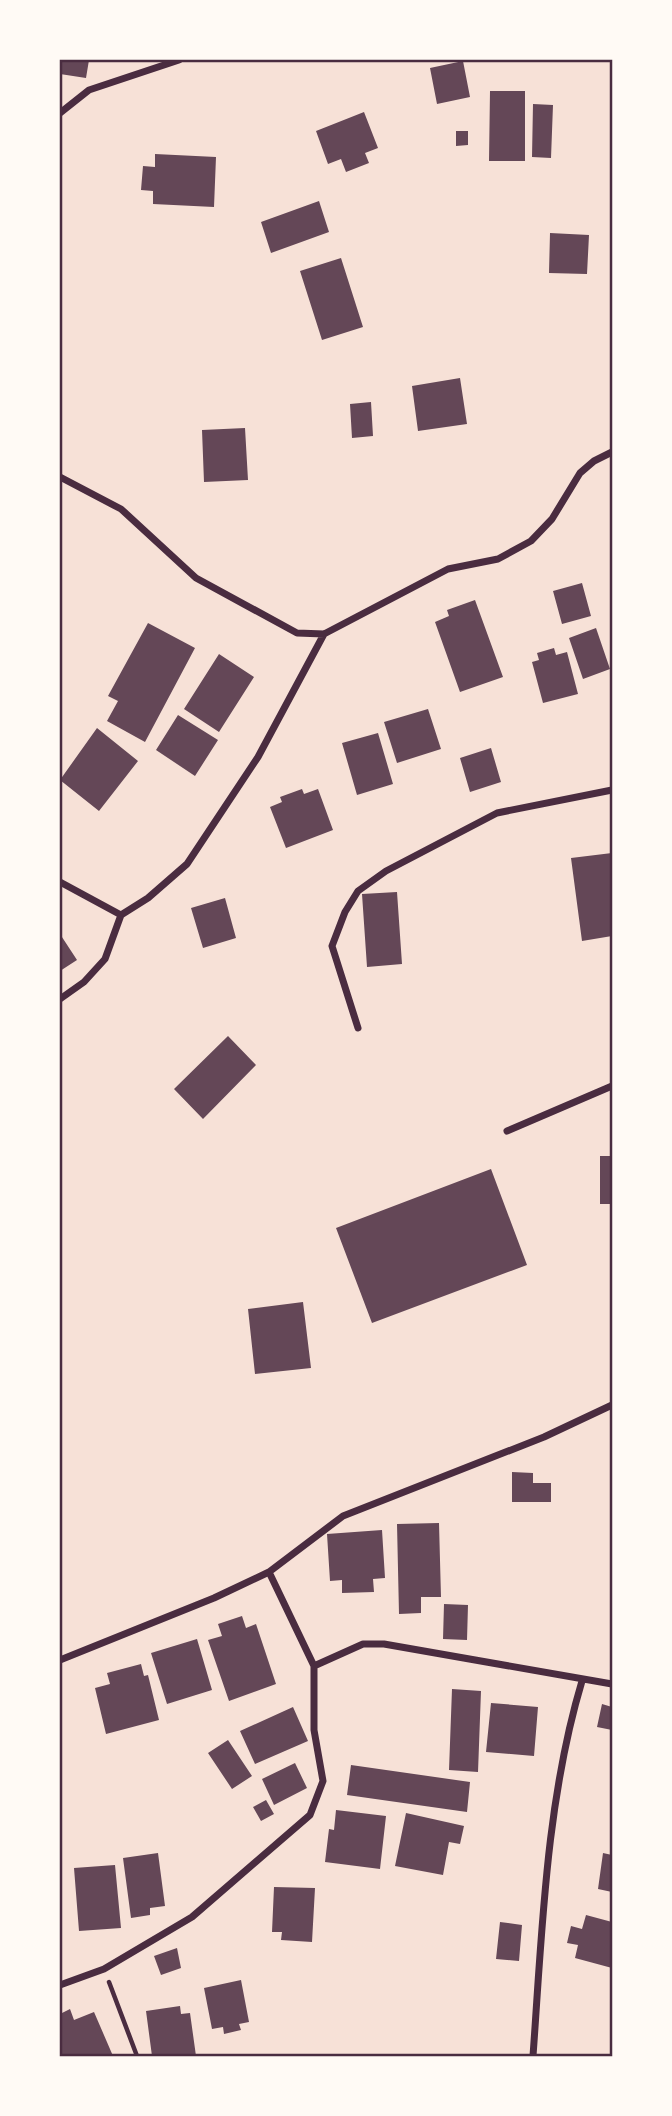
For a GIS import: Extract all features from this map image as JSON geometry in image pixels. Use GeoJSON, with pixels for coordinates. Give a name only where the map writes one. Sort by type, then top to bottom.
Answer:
{"type":"FeatureCollection","features":[{"type":"Feature","properties":{"kind":"street"},"geometry":{"type":"LineString","coordinates":[[60,113],[89,90],[179,60]]}},
{"type":"Feature","properties":{"kind":"street"},"geometry":{"type":"LineString","coordinates":[[60,477],[121,509],[196,578],[297,633],[324,634],[448,569],[498,559],[531,541],[552,519],[580,473],[594,461],[612,452]]}},
{"type":"Feature","properties":{"kind":"street"},"geometry":{"type":"LineString","coordinates":[[60,999],[84,982],[105,959],[121,915],[148,898],[187,864],[258,757],[324,634]]}},
{"type":"Feature","properties":{"kind":"street"},"geometry":{"type":"LineString","coordinates":[[358,1028],[332,946],[345,912],[358,891],[386,871],[497,813],[612,790]]}},
{"type":"Feature","properties":{"kind":"street"},"geometry":{"type":"LineString","coordinates":[[60,882],[121,915]]}},
{"type":"Feature","properties":{"kind":"street"},"geometry":{"type":"LineString","coordinates":[[507,1131],[612,1086]]}},
{"type":"Feature","properties":{"kind":"street"},"geometry":{"type":"LineString","coordinates":[[60,1660],[214,1598],[269,1572],[343,1516],[544,1437],[612,1405]]}},
{"type":"Feature","properties":{"kind":"street"},"geometry":{"type":"LineString","coordinates":[[60,1985],[104,1969],[192,1917],[310,1815],[323,1782],[314,1730],[314,1666],[269,1572]]}},
{"type":"Feature","properties":{"kind":"street"},"geometry":{"type":"LineString","coordinates":[[314,1666],[363,1644],[384,1644],[582,1681],[612,1684]]}},
{"type":"Feature","properties":{"kind":"street"},"geometry":{"type":"LineString","coordinates":[[533,2056],[552,1843],[572,1714],[582,1681]]}},
{"type":"Feature","properties":{"kind":"path"},"geometry":{"type":"LineString","coordinates":[[104,1969],[137,2056]]}},
{"type":"Feature","properties":{"kind":"building"},"geometry":{"type":"Polygon","coordinates":[[[60,60],[89,60],[86,78],[60,74],[60,60]]]}},
{"type":"Feature","properties":{"kind":"building"},"geometry":{"type":"Polygon","coordinates":[[[463,61],[470,97],[437,104],[430,68],[463,61]]]}},
{"type":"Feature","properties":{"kind":"building"},"geometry":{"type":"Polygon","coordinates":[[[490,91],[525,91],[525,161],[489,161],[490,91]]]}},
{"type":"Feature","properties":{"kind":"building"},"geometry":{"type":"Polygon","coordinates":[[[533,104],[553,105],[551,158],[532,157],[533,104]]]}},
{"type":"Feature","properties":{"kind":"building"},"geometry":{"type":"Polygon","coordinates":[[[364,112],[378,148],[365,153],[369,163],[346,172],[341,159],[328,164],[316,131],[364,112]]]}},
{"type":"Feature","properties":{"kind":"building"},"geometry":{"type":"Polygon","coordinates":[[[456,131],[468,131],[468,145],[456,146],[456,131]]]}},
{"type":"Feature","properties":{"kind":"building"},"geometry":{"type":"Polygon","coordinates":[[[155,154],[216,157],[214,207],[153,204],[153,191],[141,190],[143,166],[155,167],[155,154]]]}},
{"type":"Feature","properties":{"kind":"building"},"geometry":{"type":"Polygon","coordinates":[[[319,201],[329,232],[271,253],[261,222],[319,201]]]}},
{"type":"Feature","properties":{"kind":"building"},"geometry":{"type":"Polygon","coordinates":[[[550,233],[589,235],[587,274],[549,273],[550,233]]]}},
{"type":"Feature","properties":{"kind":"building"},"geometry":{"type":"Polygon","coordinates":[[[341,258],[363,327],[322,340],[300,271],[341,258]]]}},
{"type":"Feature","properties":{"kind":"building"},"geometry":{"type":"Polygon","coordinates":[[[460,378],[467,424],[418,431],[412,386],[460,378]]]}},
{"type":"Feature","properties":{"kind":"building"},"geometry":{"type":"Polygon","coordinates":[[[371,402],[373,436],[352,438],[350,404],[371,402]]]}},
{"type":"Feature","properties":{"kind":"building"},"geometry":{"type":"Polygon","coordinates":[[[245,428],[248,480],[204,482],[202,430],[245,428]]]}},
{"type":"Feature","properties":{"kind":"building"},"geometry":{"type":"Polygon","coordinates":[[[582,583],[591,616],[562,624],[553,591],[582,583]]]}},
{"type":"Feature","properties":{"kind":"building"},"geometry":{"type":"Polygon","coordinates":[[[475,600],[503,677],[460,692],[435,622],[449,616],[447,610],[475,600]]]}},
{"type":"Feature","properties":{"kind":"building"},"geometry":{"type":"Polygon","coordinates":[[[148,623],[195,648],[145,742],[107,721],[118,701],[108,696],[148,623]]]}},
{"type":"Feature","properties":{"kind":"building"},"geometry":{"type":"Polygon","coordinates":[[[596,628],[610,669],[583,679],[569,638],[596,628]]]}},
{"type":"Feature","properties":{"kind":"building"},"geometry":{"type":"Polygon","coordinates":[[[554,648],[556,655],[567,652],[578,694],[543,703],[532,662],[539,660],[537,653],[554,648]]]}},
{"type":"Feature","properties":{"kind":"building"},"geometry":{"type":"Polygon","coordinates":[[[219,654],[254,677],[219,732],[184,709],[219,654]]]}},
{"type":"Feature","properties":{"kind":"building"},"geometry":{"type":"Polygon","coordinates":[[[428,709],[441,749],[397,763],[384,722],[428,709]]]}},
{"type":"Feature","properties":{"kind":"building"},"geometry":{"type":"Polygon","coordinates":[[[178,715],[218,740],[195,776],[156,750],[178,715]]]}},
{"type":"Feature","properties":{"kind":"building"},"geometry":{"type":"Polygon","coordinates":[[[97,728],[138,761],[99,811],[60,780],[97,728]]]}},
{"type":"Feature","properties":{"kind":"building"},"geometry":{"type":"Polygon","coordinates":[[[378,733],[393,784],[357,795],[342,743],[378,733]]]}},
{"type":"Feature","properties":{"kind":"building"},"geometry":{"type":"Polygon","coordinates":[[[491,748],[501,782],[470,792],[460,758],[491,748]]]}},
{"type":"Feature","properties":{"kind":"building"},"geometry":{"type":"Polygon","coordinates":[[[302,789],[304,794],[318,789],[333,830],[286,848],[270,807],[282,802],[280,797],[302,789]]]}},
{"type":"Feature","properties":{"kind":"building"},"geometry":{"type":"Polygon","coordinates":[[[612,853],[612,936],[582,941],[571,858],[612,853]]]}},
{"type":"Feature","properties":{"kind":"building"},"geometry":{"type":"Polygon","coordinates":[[[397,892],[402,964],[367,967],[362,894],[397,892]]]}},
{"type":"Feature","properties":{"kind":"building"},"geometry":{"type":"Polygon","coordinates":[[[225,898],[236,938],[203,948],[191,908],[225,898]]]}},
{"type":"Feature","properties":{"kind":"building"},"geometry":{"type":"Polygon","coordinates":[[[60,934],[77,960],[60,971],[60,934]]]}},
{"type":"Feature","properties":{"kind":"building"},"geometry":{"type":"Polygon","coordinates":[[[228,1036],[256,1065],[203,1119],[174,1089],[228,1036]]]}},
{"type":"Feature","properties":{"kind":"building"},"geometry":{"type":"Polygon","coordinates":[[[600,1156],[612,1156],[612,1204],[600,1204],[600,1156]]]}},
{"type":"Feature","properties":{"kind":"building"},"geometry":{"type":"Polygon","coordinates":[[[491,1169],[527,1265],[372,1323],[336,1228],[491,1169]]]}},
{"type":"Feature","properties":{"kind":"building"},"geometry":{"type":"Polygon","coordinates":[[[303,1302],[311,1368],[255,1374],[248,1309],[303,1302]]]}},
{"type":"Feature","properties":{"kind":"building"},"geometry":{"type":"Polygon","coordinates":[[[512,1472],[533,1473],[533,1483],[551,1483],[551,1502],[512,1502],[512,1472]]]}},
{"type":"Feature","properties":{"kind":"building"},"geometry":{"type":"Polygon","coordinates":[[[439,1523],[441,1597],[421,1597],[421,1613],[399,1614],[397,1524],[439,1523]]]}},
{"type":"Feature","properties":{"kind":"building"},"geometry":{"type":"Polygon","coordinates":[[[382,1530],[385,1578],[373,1579],[374,1592],[342,1593],[342,1580],[330,1581],[327,1534],[382,1530]]]}},
{"type":"Feature","properties":{"kind":"building"},"geometry":{"type":"Polygon","coordinates":[[[444,1604],[468,1605],[467,1640],[443,1639],[444,1604]]]}},
{"type":"Feature","properties":{"kind":"building"},"geometry":{"type":"Polygon","coordinates":[[[242,1616],[246,1628],[256,1624],[276,1684],[229,1701],[208,1640],[222,1636],[218,1624],[242,1616]]]}},
{"type":"Feature","properties":{"kind":"building"},"geometry":{"type":"Polygon","coordinates":[[[197,1639],[212,1690],[167,1704],[151,1653],[197,1639]]]}},
{"type":"Feature","properties":{"kind":"building"},"geometry":{"type":"Polygon","coordinates":[[[141,1664],[144,1676],[148,1675],[159,1720],[106,1734],[95,1688],[110,1684],[107,1673],[141,1664]]]}},
{"type":"Feature","properties":{"kind":"building"},"geometry":{"type":"Polygon","coordinates":[[[452,1689],[481,1691],[478,1772],[449,1770],[452,1689]]]}},
{"type":"Feature","properties":{"kind":"building"},"geometry":{"type":"Polygon","coordinates":[[[491,1703],[538,1707],[534,1756],[486,1752],[491,1703]]]}},
{"type":"Feature","properties":{"kind":"building"},"geometry":{"type":"Polygon","coordinates":[[[602,1704],[612,1707],[612,1730],[597,1727],[602,1704]]]}},
{"type":"Feature","properties":{"kind":"building"},"geometry":{"type":"Polygon","coordinates":[[[293,1707],[308,1741],[255,1764],[240,1731],[293,1707]]]}},
{"type":"Feature","properties":{"kind":"building"},"geometry":{"type":"Polygon","coordinates":[[[228,1740],[252,1776],[232,1789],[208,1753],[228,1740]]]}},
{"type":"Feature","properties":{"kind":"building"},"geometry":{"type":"Polygon","coordinates":[[[295,1763],[307,1788],[274,1805],[262,1779],[295,1763]]]}},
{"type":"Feature","properties":{"kind":"building"},"geometry":{"type":"Polygon","coordinates":[[[351,1765],[470,1782],[467,1812],[347,1795],[351,1765]]]}},
{"type":"Feature","properties":{"kind":"building"},"geometry":{"type":"Polygon","coordinates":[[[266,1800],[274,1814],[261,1821],[253,1807],[266,1800]]]}},
{"type":"Feature","properties":{"kind":"building"},"geometry":{"type":"Polygon","coordinates":[[[336,1810],[386,1816],[380,1869],[325,1862],[329,1829],[334,1830],[336,1810]]]}},
{"type":"Feature","properties":{"kind":"building"},"geometry":{"type":"Polygon","coordinates":[[[406,1813],[464,1826],[460,1844],[449,1842],[443,1875],[395,1866],[406,1813]]]}},
{"type":"Feature","properties":{"kind":"building"},"geometry":{"type":"Polygon","coordinates":[[[158,1853],[165,1906],[150,1908],[150,1915],[131,1918],[123,1858],[158,1853]]]}},
{"type":"Feature","properties":{"kind":"building"},"geometry":{"type":"Polygon","coordinates":[[[603,1853],[612,1855],[612,1892],[598,1889],[603,1853]]]}},
{"type":"Feature","properties":{"kind":"building"},"geometry":{"type":"Polygon","coordinates":[[[115,1865],[121,1928],[79,1931],[74,1868],[115,1865]]]}},
{"type":"Feature","properties":{"kind":"building"},"geometry":{"type":"Polygon","coordinates":[[[274,1887],[315,1888],[312,1942],[281,1940],[282,1932],[272,1932],[274,1887]]]}},
{"type":"Feature","properties":{"kind":"building"},"geometry":{"type":"Polygon","coordinates":[[[586,1915],[612,1922],[612,1968],[575,1958],[578,1945],[567,1943],[571,1926],[582,1929],[586,1915]]]}},
{"type":"Feature","properties":{"kind":"building"},"geometry":{"type":"Polygon","coordinates":[[[500,1922],[522,1925],[519,1961],[496,1959],[500,1922]]]}},
{"type":"Feature","properties":{"kind":"building"},"geometry":{"type":"Polygon","coordinates":[[[177,1948],[181,1968],[161,1975],[154,1956],[177,1948]]]}},
{"type":"Feature","properties":{"kind":"building"},"geometry":{"type":"Polygon","coordinates":[[[241,1980],[249,2022],[239,2024],[241,2030],[224,2034],[223,2027],[212,2029],[204,1988],[241,1980]]]}},
{"type":"Feature","properties":{"kind":"building"},"geometry":{"type":"Polygon","coordinates":[[[180,2006],[181,2014],[190,2013],[196,2056],[152,2056],[146,2011],[180,2006]]]}},
{"type":"Feature","properties":{"kind":"building"},"geometry":{"type":"Polygon","coordinates":[[[70,2009],[74,2020],[94,2012],[113,2056],[60,2056],[60,2014],[70,2009]]]}}]}
